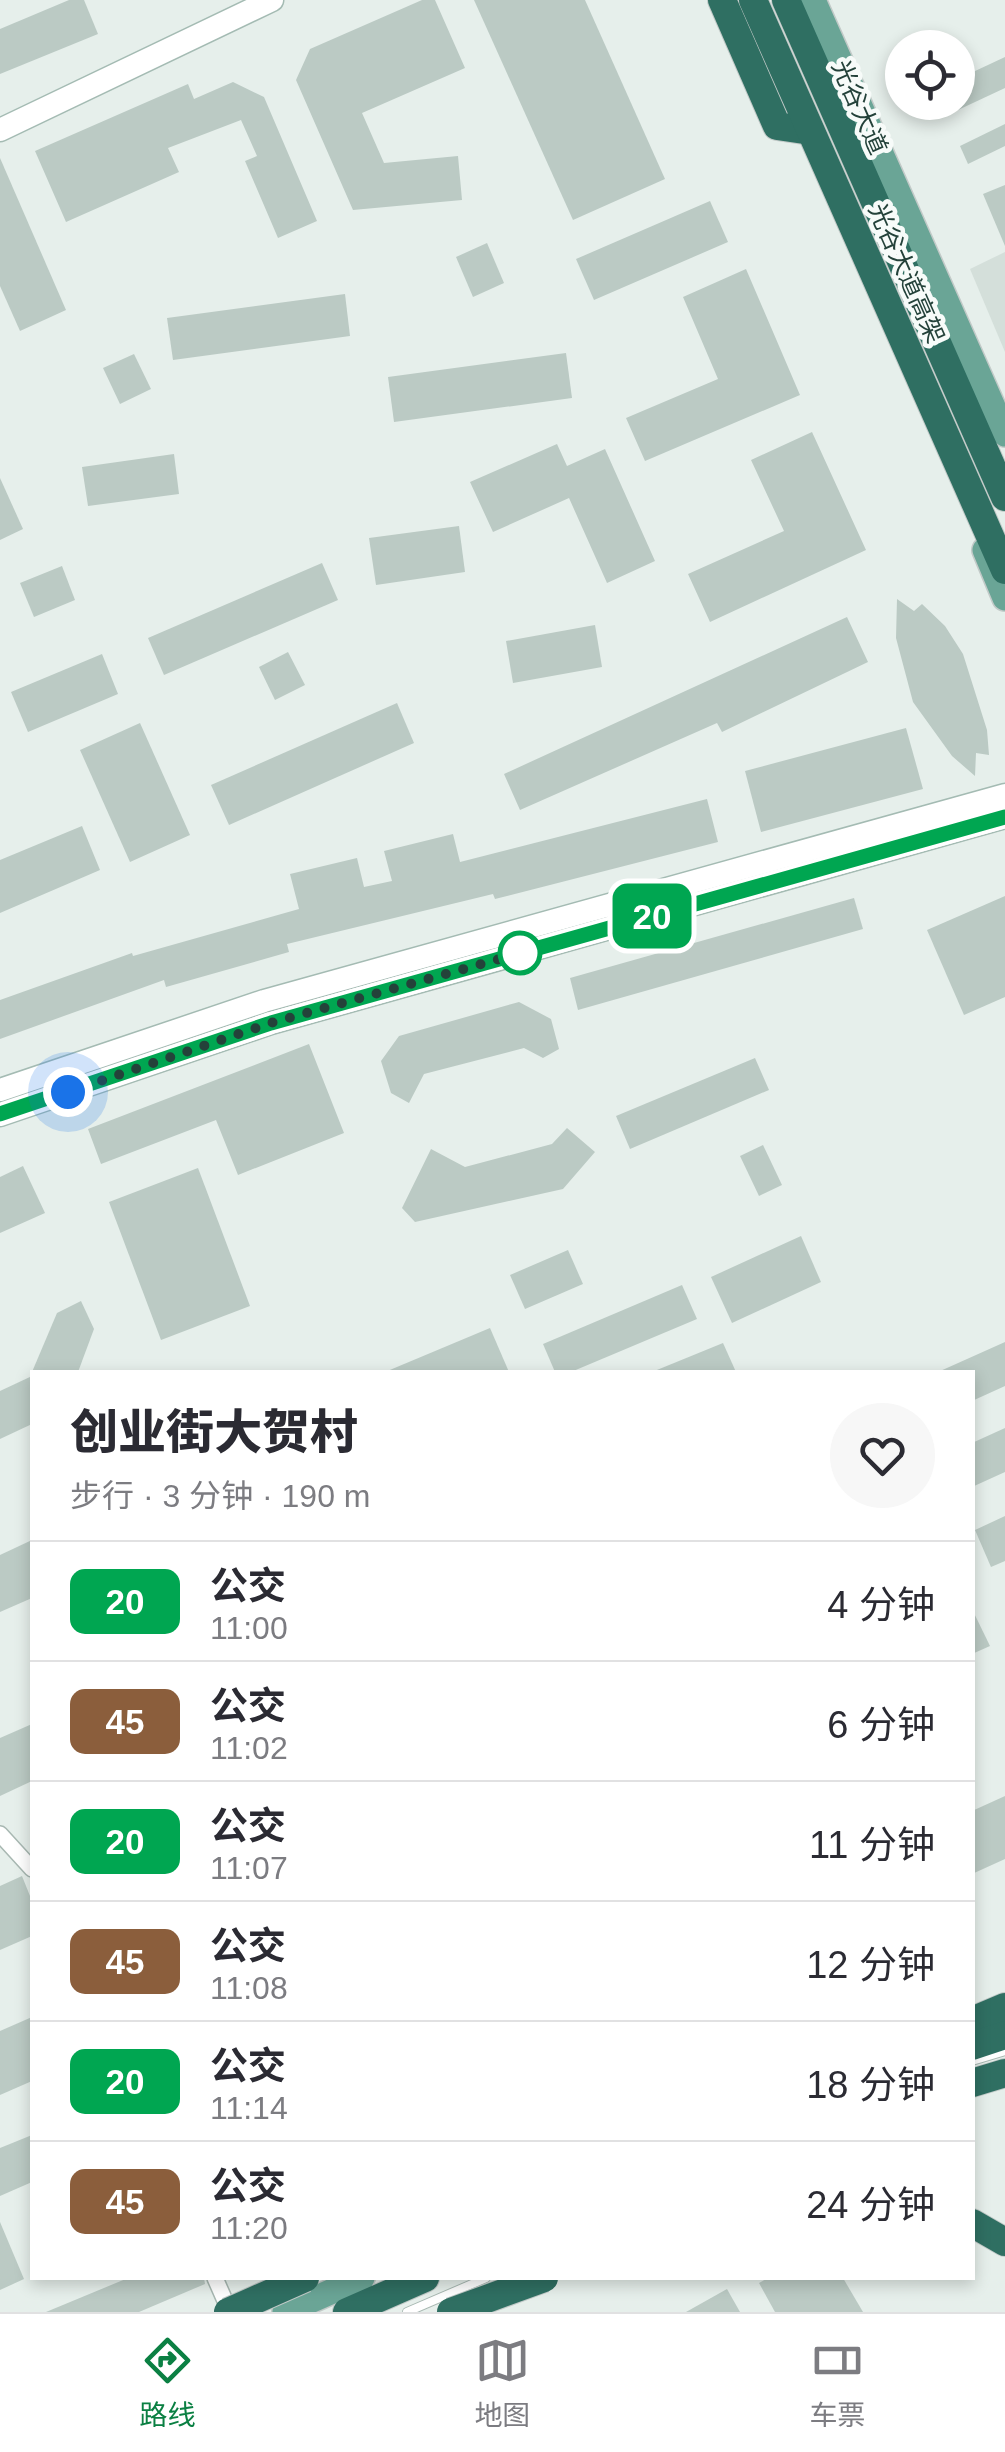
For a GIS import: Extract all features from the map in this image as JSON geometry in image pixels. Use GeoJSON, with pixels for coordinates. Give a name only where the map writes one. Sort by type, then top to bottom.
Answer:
{"type":"FeatureCollection","features":[{"type":"Feature","properties":{"kind":"highway","name":"光谷大道高架"},"geometry":{"type":"LineString","coordinates":[[786,0],[1005,497]]}},
{"type":"Feature","properties":{"kind":"highway","name":"光谷大道高架"},"geometry":{"type":"LineString","coordinates":[[738,4],[1005,570]]}},
{"type":"Feature","properties":{"kind":"highway"},"geometry":{"type":"LineString","coordinates":[[738,4],[778,126],[804,130]]}},
{"type":"Feature","properties":{"kind":"highway"},"geometry":{"type":"LineString","coordinates":[[975,2023],[1004,2019]]}},
{"type":"Feature","properties":{"kind":"highway"},"geometry":{"type":"LineString","coordinates":[[975,2043],[1004,2019]]}},
{"type":"Feature","properties":{"kind":"highway"},"geometry":{"type":"LineString","coordinates":[[975,2078],[1005,2073]]}},
{"type":"Feature","properties":{"kind":"highway"},"geometry":{"type":"LineString","coordinates":[[975,2225],[1005,2242]]}},
{"type":"Feature","properties":{"kind":"highway"},"geometry":{"type":"LineString","coordinates":[[229,2312],[301,2280]]}},
{"type":"Feature","properties":{"kind":"highway"},"geometry":{"type":"LineString","coordinates":[[346,2312],[429,2291],[498,2280]]}},
{"type":"Feature","properties":{"kind":"highway"},"geometry":{"type":"LineString","coordinates":[[452,2312],[539,2280]]}},
{"type":"Feature","properties":{"kind":"main road"},"geometry":{"type":"LineString","coordinates":[[0,130],[272,0]]}},
{"type":"Feature","properties":{"kind":"main road","name":"光谷大道"},"geometry":{"type":"LineString","coordinates":[[813,0],[1005,434]]}},
{"type":"Feature","properties":{"kind":"main road"},"geometry":{"type":"LineString","coordinates":[[804,130],[1005,598]]}},
{"type":"Feature","properties":{"kind":"main road"},"geometry":{"type":"LineString","coordinates":[[0,1090],[264,1001],[1005,794]]}},
{"type":"Feature","properties":{"kind":"main road"},"geometry":{"type":"LineString","coordinates":[[0,1114],[271,1023],[1005,817]]}},
{"type":"Feature","properties":{"kind":"main road"},"geometry":{"type":"LineString","coordinates":[[975,2091],[1005,2082]]}},
{"type":"Feature","properties":{"kind":"main road"},"geometry":{"type":"LineString","coordinates":[[285,2312],[357,2280]]}},
{"type":"Feature","properties":{"kind":"main road"},"geometry":{"type":"LineString","coordinates":[[452,2312],[526,2280]]}},
{"type":"Feature","properties":{"kind":"street"},"geometry":{"type":"LineString","coordinates":[[0,1834],[30,1868]]}},
{"type":"Feature","properties":{"kind":"street"},"geometry":{"type":"LineString","coordinates":[[216,2280],[229,2312]]}},
{"type":"Feature","properties":{"kind":"lane"},"geometry":{"type":"LineString","coordinates":[[975,2059],[1005,2051]]}},
{"type":"Feature","properties":{"kind":"lane"},"geometry":{"type":"LineString","coordinates":[[975,2078],[1005,2065]]}},
{"type":"Feature","properties":{"kind":"lane"},"geometry":{"type":"LineString","coordinates":[[407,2312],[481,2280]]}},
{"type":"Feature","properties":{"kind":"lane"},"geometry":{"type":"LineString","coordinates":[[368,2312],[429,2291]]}},
{"type":"Feature","properties":{"kind":"shaded area"},"geometry":{"type":"Polygon","coordinates":[[[1005,252],[1005,352],[970,269],[1005,252]]]}},
{"type":"Feature","properties":{"kind":"building"},"geometry":{"type":"Polygon","coordinates":[[[69,0],[84,0],[98,34],[0,74],[0,29],[69,0]]]}},
{"type":"Feature","properties":{"kind":"building"},"geometry":{"type":"Polygon","coordinates":[[[422,0],[435,0],[465,68],[362,113],[384,163],[458,156],[462,200],[353,210],[296,80],[310,49],[422,0]]]}},
{"type":"Feature","properties":{"kind":"building"},"geometry":{"type":"Polygon","coordinates":[[[474,0],[585,0],[665,179],[573,220],[474,0]]]}},
{"type":"Feature","properties":{"kind":"building"},"geometry":{"type":"Polygon","coordinates":[[[1005,57],[1005,88],[975,102],[975,71],[1005,57]]]}},
{"type":"Feature","properties":{"kind":"building"},"geometry":{"type":"Polygon","coordinates":[[[233,82],[264,97],[317,221],[278,238],[245,161],[257,156],[241,120],[168,148],[179,172],[66,222],[35,151],[188,84],[194,99],[233,82]]]}},
{"type":"Feature","properties":{"kind":"building"},"geometry":{"type":"Polygon","coordinates":[[[1005,124],[1005,146],[968,164],[960,146],[1005,124]]]}},
{"type":"Feature","properties":{"kind":"building"},"geometry":{"type":"Polygon","coordinates":[[[0,158],[66,310],[20,331],[0,286],[0,158]]]}},
{"type":"Feature","properties":{"kind":"building"},"geometry":{"type":"Polygon","coordinates":[[[1005,185],[1005,246],[983,194],[1005,185]]]}},
{"type":"Feature","properties":{"kind":"building"},"geometry":{"type":"Polygon","coordinates":[[[710,201],[728,242],[594,300],[576,259],[710,201]]]}},
{"type":"Feature","properties":{"kind":"building"},"geometry":{"type":"Polygon","coordinates":[[[487,243],[504,283],[473,297],[456,257],[487,243]]]}},
{"type":"Feature","properties":{"kind":"building"},"geometry":{"type":"Polygon","coordinates":[[[746,269],[800,395],[645,461],[626,418],[718,379],[683,297],[746,269]]]}},
{"type":"Feature","properties":{"kind":"building"},"geometry":{"type":"Polygon","coordinates":[[[345,294],[350,336],[173,360],[167,318],[345,294]]]}},
{"type":"Feature","properties":{"kind":"building"},"geometry":{"type":"Polygon","coordinates":[[[566,353],[572,398],[394,422],[388,377],[566,353]]]}},
{"type":"Feature","properties":{"kind":"building"},"geometry":{"type":"Polygon","coordinates":[[[134,354],[151,389],[120,404],[103,368],[134,354]]]}},
{"type":"Feature","properties":{"kind":"building"},"geometry":{"type":"Polygon","coordinates":[[[812,432],[866,550],[710,622],[688,574],[784,531],[751,460],[812,432]]]}},
{"type":"Feature","properties":{"kind":"building"},"geometry":{"type":"Polygon","coordinates":[[[557,444],[567,466],[605,449],[655,561],[607,583],[569,498],[493,532],[470,482],[557,444]]]}},
{"type":"Feature","properties":{"kind":"building"},"geometry":{"type":"Polygon","coordinates":[[[174,454],[179,494],[88,506],[82,467],[174,454]]]}},
{"type":"Feature","properties":{"kind":"building"},"geometry":{"type":"Polygon","coordinates":[[[0,478],[23,529],[0,540],[0,478]]]}},
{"type":"Feature","properties":{"kind":"building"},"geometry":{"type":"Polygon","coordinates":[[[459,526],[465,572],[376,585],[369,538],[459,526]]]}},
{"type":"Feature","properties":{"kind":"building"},"geometry":{"type":"Polygon","coordinates":[[[322,563],[338,600],[164,675],[148,638],[322,563]]]}},
{"type":"Feature","properties":{"kind":"building"},"geometry":{"type":"Polygon","coordinates":[[[62,566],[75,600],[34,617],[20,583],[62,566]]]}},
{"type":"Feature","properties":{"kind":"building"},"geometry":{"type":"Polygon","coordinates":[[[897,599],[914,611],[922,604],[945,626],[963,654],[987,730],[989,755],[976,753],[975,776],[952,756],[913,702],[896,638],[897,599]]]}},
{"type":"Feature","properties":{"kind":"building"},"geometry":{"type":"Polygon","coordinates":[[[847,617],[868,662],[722,732],[717,723],[520,810],[504,774],[847,617]]]}},
{"type":"Feature","properties":{"kind":"building"},"geometry":{"type":"Polygon","coordinates":[[[595,625],[602,667],[513,683],[506,641],[595,625]]]}},
{"type":"Feature","properties":{"kind":"building"},"geometry":{"type":"Polygon","coordinates":[[[288,652],[305,685],[275,700],[259,667],[288,652]]]}},
{"type":"Feature","properties":{"kind":"building"},"geometry":{"type":"Polygon","coordinates":[[[102,654],[118,694],[28,732],[11,692],[102,654]]]}},
{"type":"Feature","properties":{"kind":"building"},"geometry":{"type":"Polygon","coordinates":[[[397,703],[414,743],[229,825],[211,785],[397,703]]]}},
{"type":"Feature","properties":{"kind":"building"},"geometry":{"type":"Polygon","coordinates":[[[140,723],[190,835],[130,862],[80,750],[140,723]]]}},
{"type":"Feature","properties":{"kind":"building"},"geometry":{"type":"Polygon","coordinates":[[[906,728],[923,789],[761,832],[745,771],[906,728]]]}},
{"type":"Feature","properties":{"kind":"building"},"geometry":{"type":"Polygon","coordinates":[[[707,799],[718,842],[495,899],[493,894],[287,944],[289,952],[166,987],[164,980],[0,1039],[0,1000],[132,953],[133,956],[299,909],[290,874],[357,858],[364,887],[392,881],[384,851],[453,834],[460,862],[707,799]]]}},
{"type":"Feature","properties":{"kind":"building"},"geometry":{"type":"Polygon","coordinates":[[[82,826],[100,870],[0,913],[0,860],[82,826]]]}},
{"type":"Feature","properties":{"kind":"building"},"geometry":{"type":"Polygon","coordinates":[[[1005,896],[1005,997],[964,1015],[927,930],[1005,896]]]}},
{"type":"Feature","properties":{"kind":"building"},"geometry":{"type":"Polygon","coordinates":[[[854,898],[863,929],[578,1010],[570,978],[854,898]]]}},
{"type":"Feature","properties":{"kind":"building"},"geometry":{"type":"Polygon","coordinates":[[[519,1002],[551,1019],[559,1049],[543,1058],[524,1048],[424,1074],[409,1103],[391,1093],[381,1061],[399,1036],[519,1002]]]}},
{"type":"Feature","properties":{"kind":"building"},"geometry":{"type":"Polygon","coordinates":[[[309,1044],[344,1133],[238,1175],[216,1120],[101,1164],[88,1129],[309,1044]]]}},
{"type":"Feature","properties":{"kind":"building"},"geometry":{"type":"Polygon","coordinates":[[[755,1058],[769,1090],[630,1149],[616,1116],[755,1058]]]}},
{"type":"Feature","properties":{"kind":"building"},"geometry":{"type":"Polygon","coordinates":[[[567,1128],[595,1152],[563,1189],[415,1222],[402,1208],[431,1149],[465,1167],[552,1144],[567,1128]]]}},
{"type":"Feature","properties":{"kind":"building"},"geometry":{"type":"Polygon","coordinates":[[[763,1145],[782,1185],[759,1196],[740,1156],[763,1145]]]}},
{"type":"Feature","properties":{"kind":"building"},"geometry":{"type":"Polygon","coordinates":[[[23,1166],[45,1213],[0,1233],[0,1177],[23,1166]]]}},
{"type":"Feature","properties":{"kind":"building"},"geometry":{"type":"Polygon","coordinates":[[[198,1168],[250,1306],[161,1340],[109,1202],[198,1168]]]}},
{"type":"Feature","properties":{"kind":"building"},"geometry":{"type":"Polygon","coordinates":[[[801,1236],[821,1282],[732,1323],[711,1277],[801,1236]]]}},
{"type":"Feature","properties":{"kind":"building"},"geometry":{"type":"Polygon","coordinates":[[[568,1250],[583,1284],[525,1309],[510,1275],[568,1250]]]}},
{"type":"Feature","properties":{"kind":"building"},"geometry":{"type":"Polygon","coordinates":[[[682,1285],[697,1319],[576,1370],[554,1370],[543,1344],[682,1285]]]}},
{"type":"Feature","properties":{"kind":"building"},"geometry":{"type":"Polygon","coordinates":[[[81,1301],[94,1329],[79,1370],[33,1370],[57,1313],[81,1301]]]}},
{"type":"Feature","properties":{"kind":"building"},"geometry":{"type":"Polygon","coordinates":[[[490,1328],[508,1370],[390,1370],[490,1328]]]}},
{"type":"Feature","properties":{"kind":"building"},"geometry":{"type":"Polygon","coordinates":[[[1005,1342],[1005,1386],[975,1400],[975,1370],[942,1370],[1005,1342]]]}},
{"type":"Feature","properties":{"kind":"building"},"geometry":{"type":"Polygon","coordinates":[[[723,1343],[735,1370],[657,1370],[723,1343]]]}},
{"type":"Feature","properties":{"kind":"building"},"geometry":{"type":"Polygon","coordinates":[[[30,1377],[30,1425],[0,1439],[0,1391],[30,1377]]]}},
{"type":"Feature","properties":{"kind":"building"},"geometry":{"type":"Polygon","coordinates":[[[1005,1428],[1005,1472],[975,1486],[975,1442],[1005,1428]]]}},
{"type":"Feature","properties":{"kind":"building"},"geometry":{"type":"Polygon","coordinates":[[[1005,1516],[1005,1561],[991,1567],[975,1530],[1005,1516]]]}},
{"type":"Feature","properties":{"kind":"building"},"geometry":{"type":"Polygon","coordinates":[[[30,1541],[30,1599],[0,1612],[0,1555],[30,1541]]]}},
{"type":"Feature","properties":{"kind":"building"},"geometry":{"type":"Polygon","coordinates":[[[975,1615],[990,1646],[975,1653],[975,1615]]]}},
{"type":"Feature","properties":{"kind":"building"},"geometry":{"type":"Polygon","coordinates":[[[30,1725],[30,1782],[0,1796],[0,1738],[30,1725]]]}},
{"type":"Feature","properties":{"kind":"building"},"geometry":{"type":"Polygon","coordinates":[[[1005,1796],[1005,1859],[975,1873],[975,1810],[1005,1796]]]}},
{"type":"Feature","properties":{"kind":"building"},"geometry":{"type":"Polygon","coordinates":[[[22,1876],[30,1896],[30,1937],[0,1950],[0,1886],[22,1876]]]}},
{"type":"Feature","properties":{"kind":"building"},"geometry":{"type":"Polygon","coordinates":[[[30,2018],[30,2082],[0,2095],[0,2031],[30,2018]]]}},
{"type":"Feature","properties":{"kind":"building"},"geometry":{"type":"Polygon","coordinates":[[[30,2136],[30,2183],[0,2196],[0,2148],[30,2136]]]}},
{"type":"Feature","properties":{"kind":"building"},"geometry":{"type":"Polygon","coordinates":[[[0,2222],[24,2279],[0,2290],[0,2222]]]}},
{"type":"Feature","properties":{"kind":"building"},"geometry":{"type":"Polygon","coordinates":[[[123,2280],[204,2280],[205,2284],[139,2312],[46,2312],[123,2280]]]}},
{"type":"Feature","properties":{"kind":"building"},"geometry":{"type":"Polygon","coordinates":[[[844,2280],[863,2312],[775,2312],[759,2283],[844,2280]]]}},
{"type":"Feature","properties":{"kind":"building"},"geometry":{"type":"Polygon","coordinates":[[[727,2289],[740,2312],[686,2312],[727,2289]]]}},
{"type":"Feature","properties":{"kind":"bus line","name":"20"},"geometry":{"type":"LineString","coordinates":[[0,1114],[271,1023],[1005,817]]}},
{"type":"Feature","properties":{"kind":"route"},"geometry":{"type":"LineString","coordinates":[[68,1092],[271,1023],[528,951],[520,953]]}}]}
